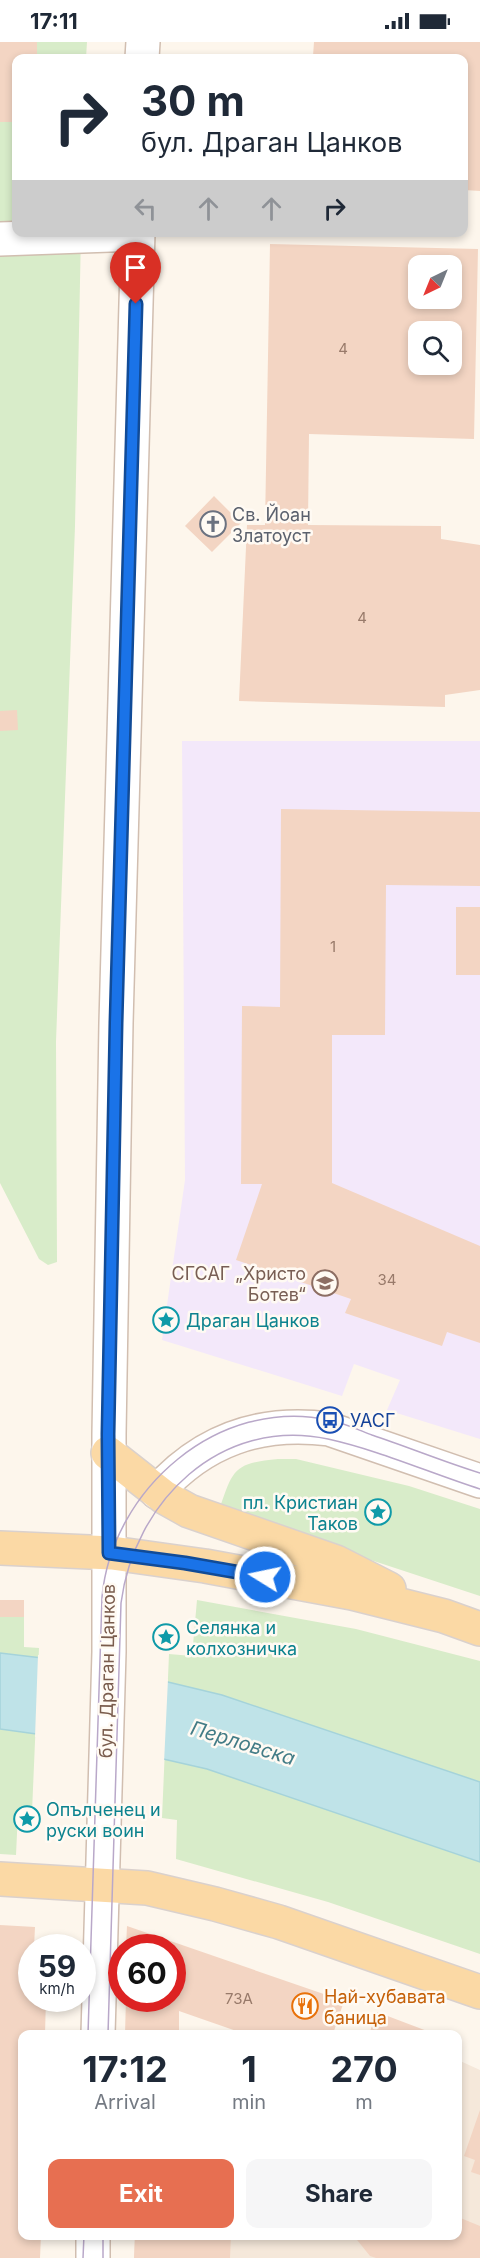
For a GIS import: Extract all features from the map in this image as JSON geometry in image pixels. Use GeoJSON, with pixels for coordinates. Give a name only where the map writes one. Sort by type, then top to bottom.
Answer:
{"type":"FeatureCollection","features":[{"type":"Feature","properties":{"kind":"main road"},"geometry":{"type":"LineString","coordinates":[[108,1453],[157,1492],[189,1511],[336,1562],[444,1616]]}},
{"type":"Feature","properties":{"kind":"main road"},"geometry":{"type":"LineString","coordinates":[[0,1548],[109,1553],[205,1566],[373,1598],[444,1616],[480,1629]]}},
{"type":"Feature","properties":{"kind":"main road"},"geometry":{"type":"LineString","coordinates":[[0,1879],[147,1888],[279,1922],[480,1992]]}},
{"type":"Feature","properties":{"kind":"street"},"geometry":{"type":"LineString","coordinates":[[0,239],[46,237]]}},
{"type":"Feature","properties":{"kind":"street","name":"бул. Драган Цанков"},"geometry":{"type":"LineString","coordinates":[[98,2030],[109,1652],[108,1453],[116,1035],[138,237]]}},
{"type":"Feature","properties":{"kind":"street"},"geometry":{"type":"LineString","coordinates":[[157,1492],[182,1467],[211,1448],[238,1436],[264,1429],[303,1426],[328,1429],[480,1481]]}},
{"type":"Feature","properties":{"kind":"street"},"geometry":{"type":"LineString","coordinates":[[93,2240],[93,2258]]}},
{"type":"Feature","properties":{"kind":"shaded area"},"geometry":{"type":"Polygon","coordinates":[[[182,741],[480,741],[480,1439],[387,1410],[400,1380],[354,1364],[342,1396],[162,1340],[185,1180],[182,741]]]}},
{"type":"Feature","properties":{"kind":"shaded area"},"geometry":{"type":"Polygon","coordinates":[[[462,2062],[480,2070],[480,2258],[134,2258],[135,2240],[462,2240],[462,2062]]]}},
{"type":"Feature","properties":{"kind":"green space"},"geometry":{"type":"Polygon","coordinates":[[[0,42],[87,42],[86,54],[12,54],[12,237],[81,237],[75,526],[56,1042],[57,1262],[48,1265],[39,1259],[0,1183],[0,42]]]}},
{"type":"Feature","properties":{"kind":"green space"},"geometry":{"type":"Polygon","coordinates":[[[296,1459],[409,1486],[480,1509],[480,1596],[219,1510],[232,1477],[237,1471],[252,1463],[296,1459]]]}},
{"type":"Feature","properties":{"kind":"green space"},"geometry":{"type":"Polygon","coordinates":[[[197,1600],[356,1629],[480,1661],[480,1954],[328,1902],[176,1859],[177,1820],[162,1818],[169,1654],[192,1656],[197,1600]]]}},
{"type":"Feature","properties":{"kind":"green space"},"geometry":{"type":"Polygon","coordinates":[[[0,1617],[24,1617],[24,1647],[39,1648],[32,1812],[18,1812],[16,1855],[0,1854],[0,1617]]]}},
{"type":"Feature","properties":{"kind":"water","name":"Перловска"},"geometry":{"type":"Polygon","coordinates":[[[0,1653],[93,1664],[222,1695],[480,1782],[480,1862],[207,1769],[80,1740],[0,1729],[0,1653]]]}},
{"type":"Feature","properties":{"kind":"pier"},"geometry":{"type":"Polygon","coordinates":[[[38,1655],[94,1662],[168,1679],[164,1763],[79,1743],[35,1737],[38,1655]]]}},
{"type":"Feature","properties":{"kind":"building"},"geometry":{"type":"Polygon","coordinates":[[[0,42],[37,42],[37,54],[12,54],[12,122],[0,122],[0,42]]]}},
{"type":"Feature","properties":{"kind":"building"},"geometry":{"type":"Polygon","coordinates":[[[314,42],[480,42],[480,191],[468,190],[468,54],[313,54],[314,42]]]}},
{"type":"Feature","properties":{"kind":"building"},"geometry":{"type":"Polygon","coordinates":[[[270,244],[478,249],[474,439],[309,434],[308,525],[441,526],[441,539],[480,545],[480,690],[445,695],[445,707],[239,701],[247,525],[265,525],[270,244]]]}},
{"type":"Feature","properties":{"kind":"building","name":"Св. Йоан Златоуст"},"geometry":{"type":"Polygon","coordinates":[[[214,496],[241,523],[212,552],[185,526],[214,496]]]}},
{"type":"Feature","properties":{"kind":"building"},"geometry":{"type":"Polygon","coordinates":[[[17,710],[18,730],[0,731],[0,711],[17,710]]]}},
{"type":"Feature","properties":{"kind":"building"},"geometry":{"type":"Polygon","coordinates":[[[281,809],[480,812],[480,886],[386,885],[385,1035],[332,1035],[332,1183],[480,1246],[480,1343],[447,1332],[442,1346],[345,1313],[351,1299],[236,1260],[262,1184],[241,1184],[242,1006],[280,1007],[281,809]]]}},
{"type":"Feature","properties":{"kind":"building"},"geometry":{"type":"Polygon","coordinates":[[[456,907],[480,907],[480,975],[456,975],[456,907]]]}},
{"type":"Feature","properties":{"kind":"building"},"geometry":{"type":"Polygon","coordinates":[[[0,1600],[24,1600],[24,1617],[0,1617],[0,1600]]]}},
{"type":"Feature","properties":{"kind":"building"},"geometry":{"type":"Polygon","coordinates":[[[0,1925],[35,1927],[35,1934],[18,1934],[18,2012],[46,2012],[45,2030],[18,2030],[18,2240],[41,2240],[40,2258],[0,2258],[0,1925]]]}},
{"type":"Feature","properties":{"kind":"building"},"geometry":{"type":"Polygon","coordinates":[[[127,1926],[150,1934],[127,1934],[127,1926]]]}},
{"type":"Feature","properties":{"kind":"building"},"geometry":{"type":"Polygon","coordinates":[[[186,1946],[344,2001],[334,2030],[234,2030],[182,2012],[186,2012],[186,1946]]]}},
{"type":"Feature","properties":{"kind":"building"},"geometry":{"type":"Polygon","coordinates":[[[126,2012],[179,2012],[179,2030],[125,2030],[126,2012]]]}},
{"type":"Feature","properties":{"kind":"building"},"geometry":{"type":"Polygon","coordinates":[[[377,2012],[424,2030],[370,2030],[377,2012]]]}},
{"type":"Feature","properties":{"kind":"building"},"geometry":{"type":"Polygon","coordinates":[[[480,2110],[480,2175],[471,2172],[475,2160],[464,2156],[480,2110]]]}},
{"type":"Feature","properties":{"kind":"building"},"geometry":{"type":"Polygon","coordinates":[[[462,2219],[480,2226],[480,2258],[376,2258],[370,2256],[357,2240],[462,2240],[462,2219]]]}},
{"type":"Feature","properties":{"kind":"building"},"geometry":{"type":"Polygon","coordinates":[[[135,2240],[231,2240],[230,2258],[134,2258],[135,2240]]]}},
{"type":"Feature","properties":{"kind":"tram line"},"geometry":{"type":"LineString","coordinates":[[88,2030],[102,1597],[110,1557],[126,1520],[149,1487],[178,1459],[211,1437],[249,1422],[288,1416],[340,1423],[480,1473]]}},
{"type":"Feature","properties":{"kind":"tram line"},"geometry":{"type":"LineString","coordinates":[[108,2030],[121,1603],[129,1566],[144,1532],[164,1501],[189,1474],[218,1454],[252,1441],[289,1435],[328,1439],[347,1444],[480,1489]]}},
{"type":"Feature","properties":{"kind":"tram line"},"geometry":{"type":"LineString","coordinates":[[83,2258],[84,2240]]}},
{"type":"Feature","properties":{"kind":"tram line"},"geometry":{"type":"LineString","coordinates":[[103,2240],[103,2258]]}},
{"type":"Feature","properties":{"kind":"place","name":"Св. Йоан Златоуст"},"geometry":{"type":"Point","coordinates":[213,524]}},
{"type":"Feature","properties":{"kind":"place","name":"СГСАГ „Христо Ботев“"},"geometry":{"type":"Point","coordinates":[325,1283]}},
{"type":"Feature","properties":{"kind":"place","name":"Драган Цанков"},"geometry":{"type":"Point","coordinates":[166,1320]}},
{"type":"Feature","properties":{"kind":"place","name":"УАСГ"},"geometry":{"type":"Point","coordinates":[330,1420]}},
{"type":"Feature","properties":{"kind":"place","name":"пл. Кристиан Таков"},"geometry":{"type":"Point","coordinates":[378,1512]}},
{"type":"Feature","properties":{"kind":"place","name":"Селянка и колхозничка"},"geometry":{"type":"Point","coordinates":[166,1637]}},
{"type":"Feature","properties":{"kind":"place","name":"Опълченец и руски воин"},"geometry":{"type":"Point","coordinates":[27,1819]}},
{"type":"Feature","properties":{"kind":"place","name":"Най-хубавата баница"},"geometry":{"type":"Point","coordinates":[305,2006]}},
{"type":"Feature","properties":{"kind":"route"},"geometry":{"type":"LineString","coordinates":[[136,304],[116,1023],[108,1434],[109,1553],[134,1555],[265,1577]]}}]}
